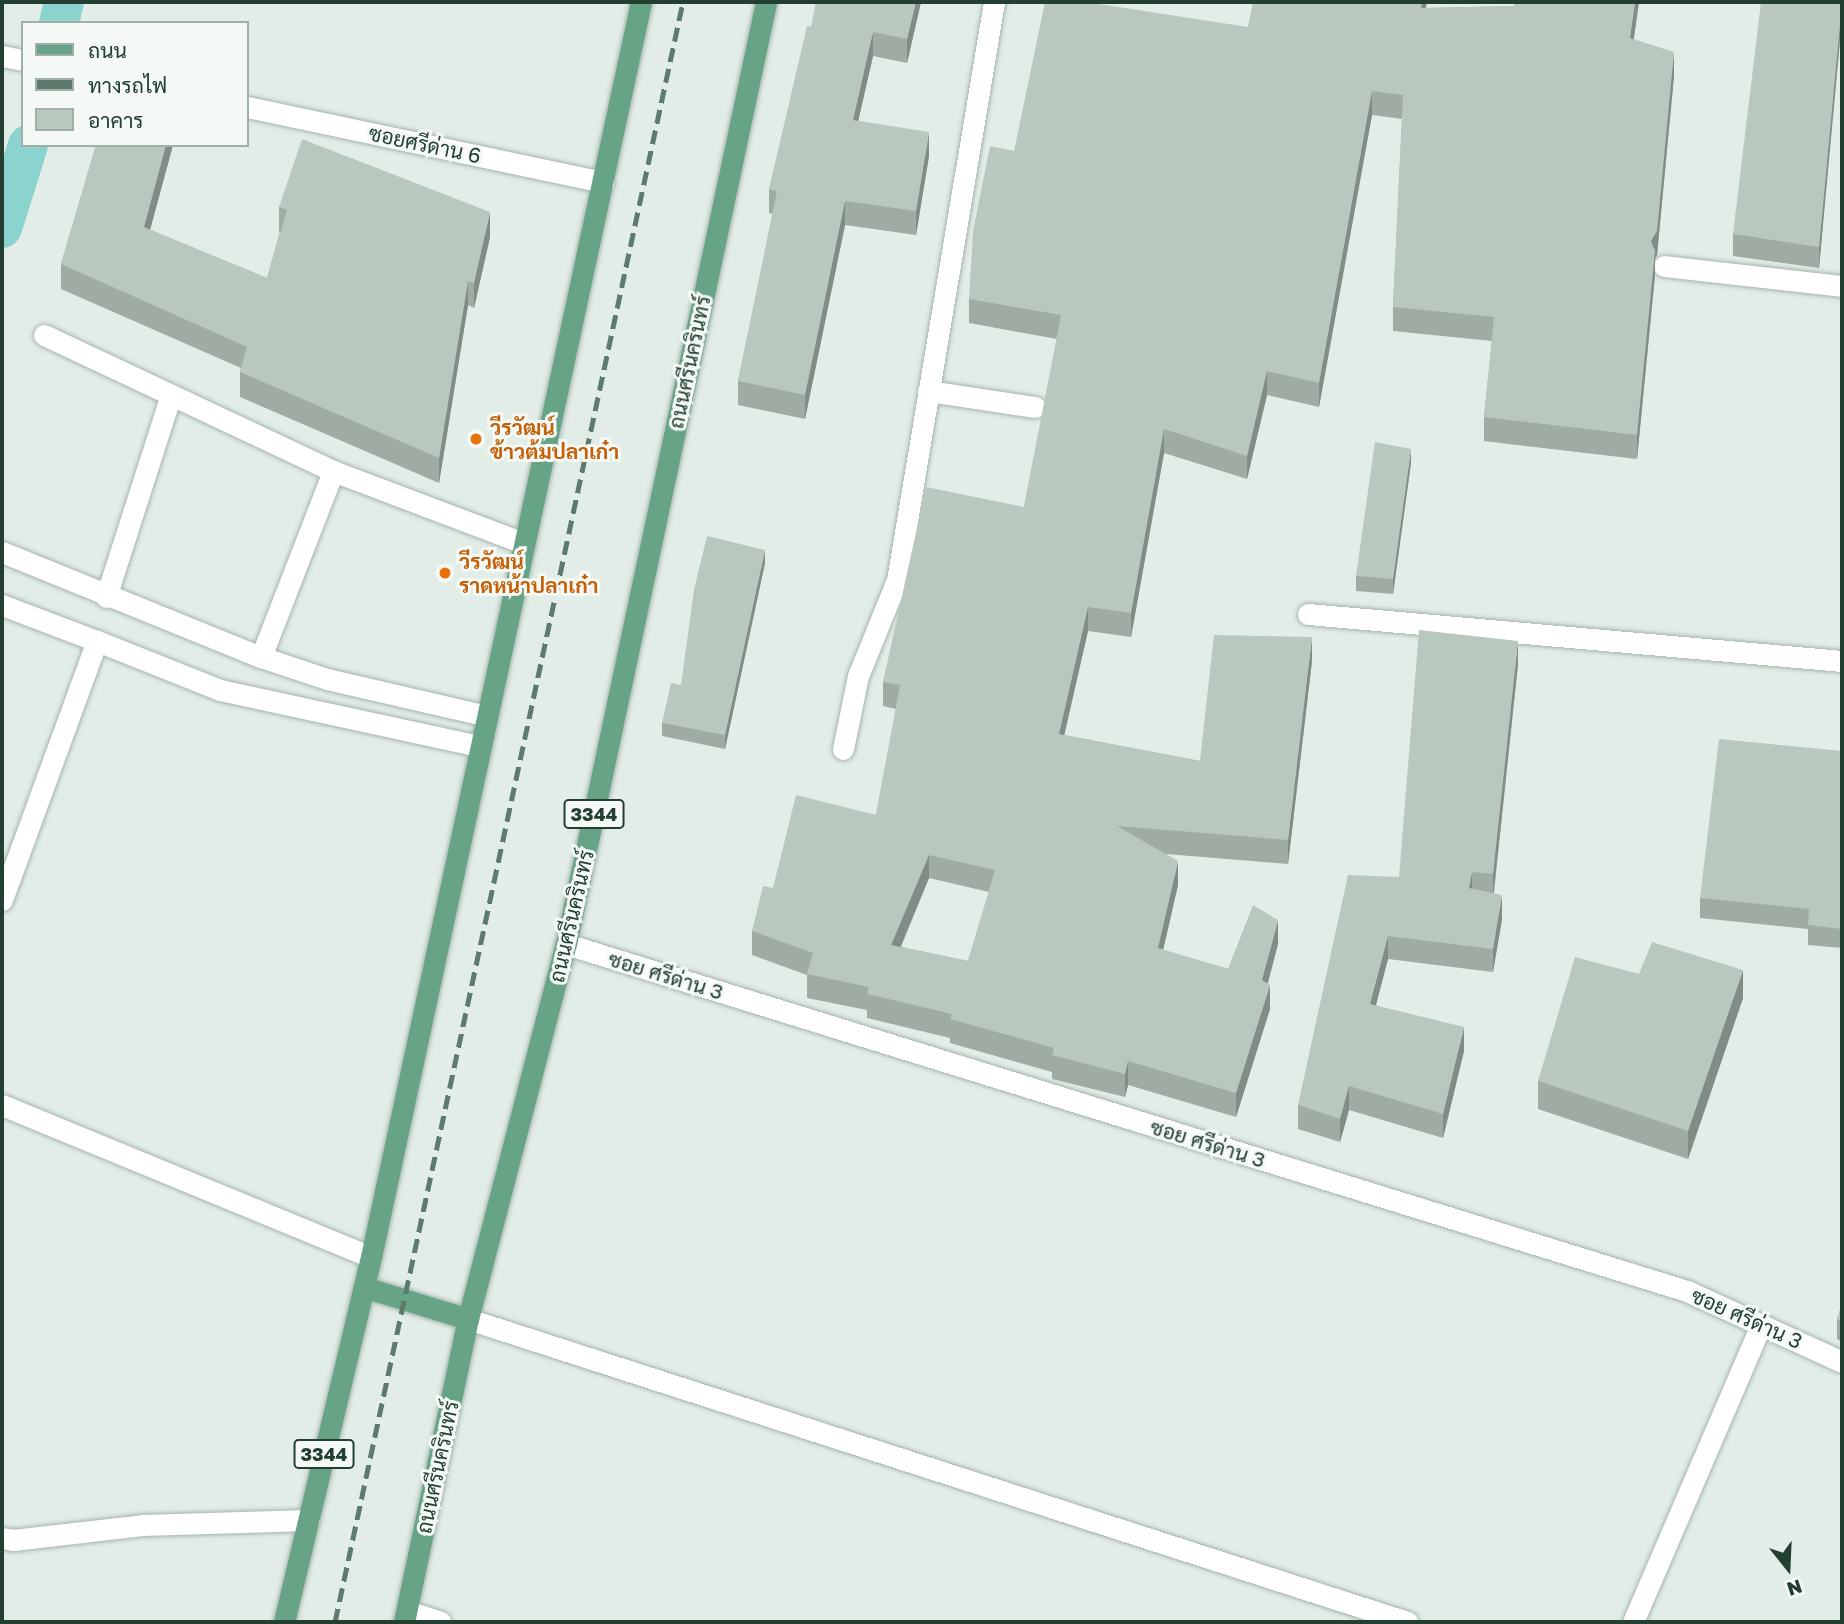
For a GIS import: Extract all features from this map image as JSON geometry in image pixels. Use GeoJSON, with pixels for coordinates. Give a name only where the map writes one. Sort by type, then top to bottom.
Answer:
{"type":"FeatureCollection","features":[{"type":"Feature","properties":{"kind":"main road","name":"3344"},"geometry":{"type":"LineString","coordinates":[[284,1622],[371,1257],[641,2]]}},
{"type":"Feature","properties":{"kind":"main road","name":"ถนนศรีนครินทร์"},"geometry":{"type":"LineString","coordinates":[[406,1617],[468,1319],[566,944],[766,2]]}},
{"type":"Feature","properties":{"kind":"main road"},"geometry":{"type":"LineString","coordinates":[[364,1287],[468,1319]]}},
{"type":"Feature","properties":{"kind":"street"},"geometry":{"type":"LineString","coordinates":[[843,749],[858,676],[897,580],[994,2]]}},
{"type":"Feature","properties":{"kind":"street","name":"ซอยศรีด่าน 6"},"geometry":{"type":"LineString","coordinates":[[248,107],[603,182]]}},
{"type":"Feature","properties":{"kind":"street"},"geometry":{"type":"LineString","coordinates":[[1664,266],[1842,286]]}},
{"type":"Feature","properties":{"kind":"street"},"geometry":{"type":"LineString","coordinates":[[44,335],[333,471],[524,542]]}},
{"type":"Feature","properties":{"kind":"street"},"geometry":{"type":"LineString","coordinates":[[928,391],[1035,407]]}},
{"type":"Feature","properties":{"kind":"street"},"geometry":{"type":"LineString","coordinates":[[106,597],[171,394]]}},
{"type":"Feature","properties":{"kind":"street"},"geometry":{"type":"LineString","coordinates":[[261,657],[333,471]]}},
{"type":"Feature","properties":{"kind":"street"},"geometry":{"type":"LineString","coordinates":[[2,552],[106,597],[261,657],[327,679],[487,716]]}},
{"type":"Feature","properties":{"kind":"street"},"geometry":{"type":"LineString","coordinates":[[2,605],[220,690],[479,746]]}},
{"type":"Feature","properties":{"kind":"street"},"geometry":{"type":"LineString","coordinates":[[1308,614],[1842,661]]}},
{"type":"Feature","properties":{"kind":"street"},"geometry":{"type":"LineString","coordinates":[[2,900],[97,641]]}},
{"type":"Feature","properties":{"kind":"street","name":"ซอย ศรีด่าน 3"},"geometry":{"type":"LineString","coordinates":[[566,944],[1687,1291],[1842,1362]]}},
{"type":"Feature","properties":{"kind":"street"},"geometry":{"type":"LineString","coordinates":[[2,1105],[371,1257]]}},
{"type":"Feature","properties":{"kind":"street"},"geometry":{"type":"LineString","coordinates":[[468,1319],[1407,1622]]}},
{"type":"Feature","properties":{"kind":"street"},"geometry":{"type":"LineString","coordinates":[[1633,1622],[1761,1325]]}},
{"type":"Feature","properties":{"kind":"street"},"geometry":{"type":"LineString","coordinates":[[2,1538],[13,1541],[142,1525],[309,1520]]}},
{"type":"Feature","properties":{"kind":"street"},"geometry":{"type":"LineString","coordinates":[[406,1617],[440,1622]]}},
{"type":"Feature","properties":{"kind":"building"},"geometry":{"type":"Polygon","coordinates":[[[816,2],[916,2],[907,39],[873,32],[853,120],[929,132],[916,211],[845,201],[805,395],[738,381],[777,191],[769,189],[807,26],[811,27],[816,2]]]}},
{"type":"Feature","properties":{"kind":"building"},"geometry":{"type":"Polygon","coordinates":[[[1045,2],[1086,2],[1248,27],[1253,2],[1422,2],[1421,8],[1514,6],[1514,2],[1635,2],[1630,38],[1674,52],[1657,231],[1651,241],[1655,251],[1637,435],[1484,417],[1494,317],[1393,307],[1403,95],[1372,91],[1319,383],[1267,371],[1247,456],[1164,429],[1131,613],[1088,607],[1059,734],[1200,761],[1214,635],[1312,637],[1288,840],[1117,826],[1178,861],[1158,948],[1228,969],[1253,905],[1278,920],[1262,980],[1270,985],[1236,1093],[1128,1061],[1125,1074],[1052,1055],[1054,1048],[950,1019],[952,1014],[867,994],[869,987],[807,974],[813,953],[752,931],[763,886],[773,888],[796,795],[876,815],[900,685],[883,682],[926,487],[1024,507],[1061,315],[969,299],[973,231],[990,146],[1014,151],[1045,2]],[[929,855],[891,945],[968,961],[995,870],[929,855]]]}},
{"type":"Feature","properties":{"kind":"building"},"geometry":{"type":"Polygon","coordinates":[[[1761,2],[1842,2],[1819,247],[1733,234],[1761,2]]]}},
{"type":"Feature","properties":{"kind":"building"},"geometry":{"type":"Polygon","coordinates":[[[302,139],[490,212],[474,283],[468,281],[439,458],[240,372],[247,347],[61,264],[95,147],[165,147],[144,227],[267,278],[287,210],[279,207],[302,139]]]}},
{"type":"Feature","properties":{"kind":"building"},"geometry":{"type":"Polygon","coordinates":[[[1375,442],[1411,449],[1393,579],[1356,576],[1375,442]]]}},
{"type":"Feature","properties":{"kind":"building"},"geometry":{"type":"Polygon","coordinates":[[[707,536],[765,550],[725,735],[662,723],[671,683],[681,685],[694,590],[707,536]]]}},
{"type":"Feature","properties":{"kind":"building"},"geometry":{"type":"Polygon","coordinates":[[[1419,630],[1518,641],[1493,874],[1472,872],[1469,888],[1502,895],[1493,949],[1388,936],[1370,1004],[1464,1027],[1443,1114],[1349,1086],[1340,1119],[1298,1105],[1348,875],[1399,877],[1419,630]]]}},
{"type":"Feature","properties":{"kind":"building"},"geometry":{"type":"Polygon","coordinates":[[[1719,739],[1842,751],[1842,929],[1808,925],[1809,909],[1700,898],[1719,739]]]}},
{"type":"Feature","properties":{"kind":"building"},"geometry":{"type":"Polygon","coordinates":[[[1652,942],[1743,970],[1688,1131],[1538,1081],[1575,957],[1639,974],[1652,942]]]}},
{"type":"Feature","properties":{"kind":"building"},"geometry":{"type":"Polygon","coordinates":[[[1842,1304],[1842,1322],[1837,1319],[1842,1304]]]}},
{"type":"Feature","properties":{"kind":"waterway"},"geometry":{"type":"LineString","coordinates":[[59,21],[64,2]]}},
{"type":"Feature","properties":{"kind":"waterway"},"geometry":{"type":"LineString","coordinates":[[2,228],[27,147]]}},
{"type":"Feature","properties":{"kind":"railway"},"geometry":{"type":"LineString","coordinates":[[335,1622],[683,2]]}},
{"type":"Feature","properties":{"kind":"place","name":"วีรวัฒน์ ข้าวต้มปลาเก๋า"},"geometry":{"type":"Point","coordinates":[476,439]}},
{"type":"Feature","properties":{"kind":"place","name":"วีรวัฒน์ ราดหน้าปลาเก๋า"},"geometry":{"type":"Point","coordinates":[445,573]}}]}
